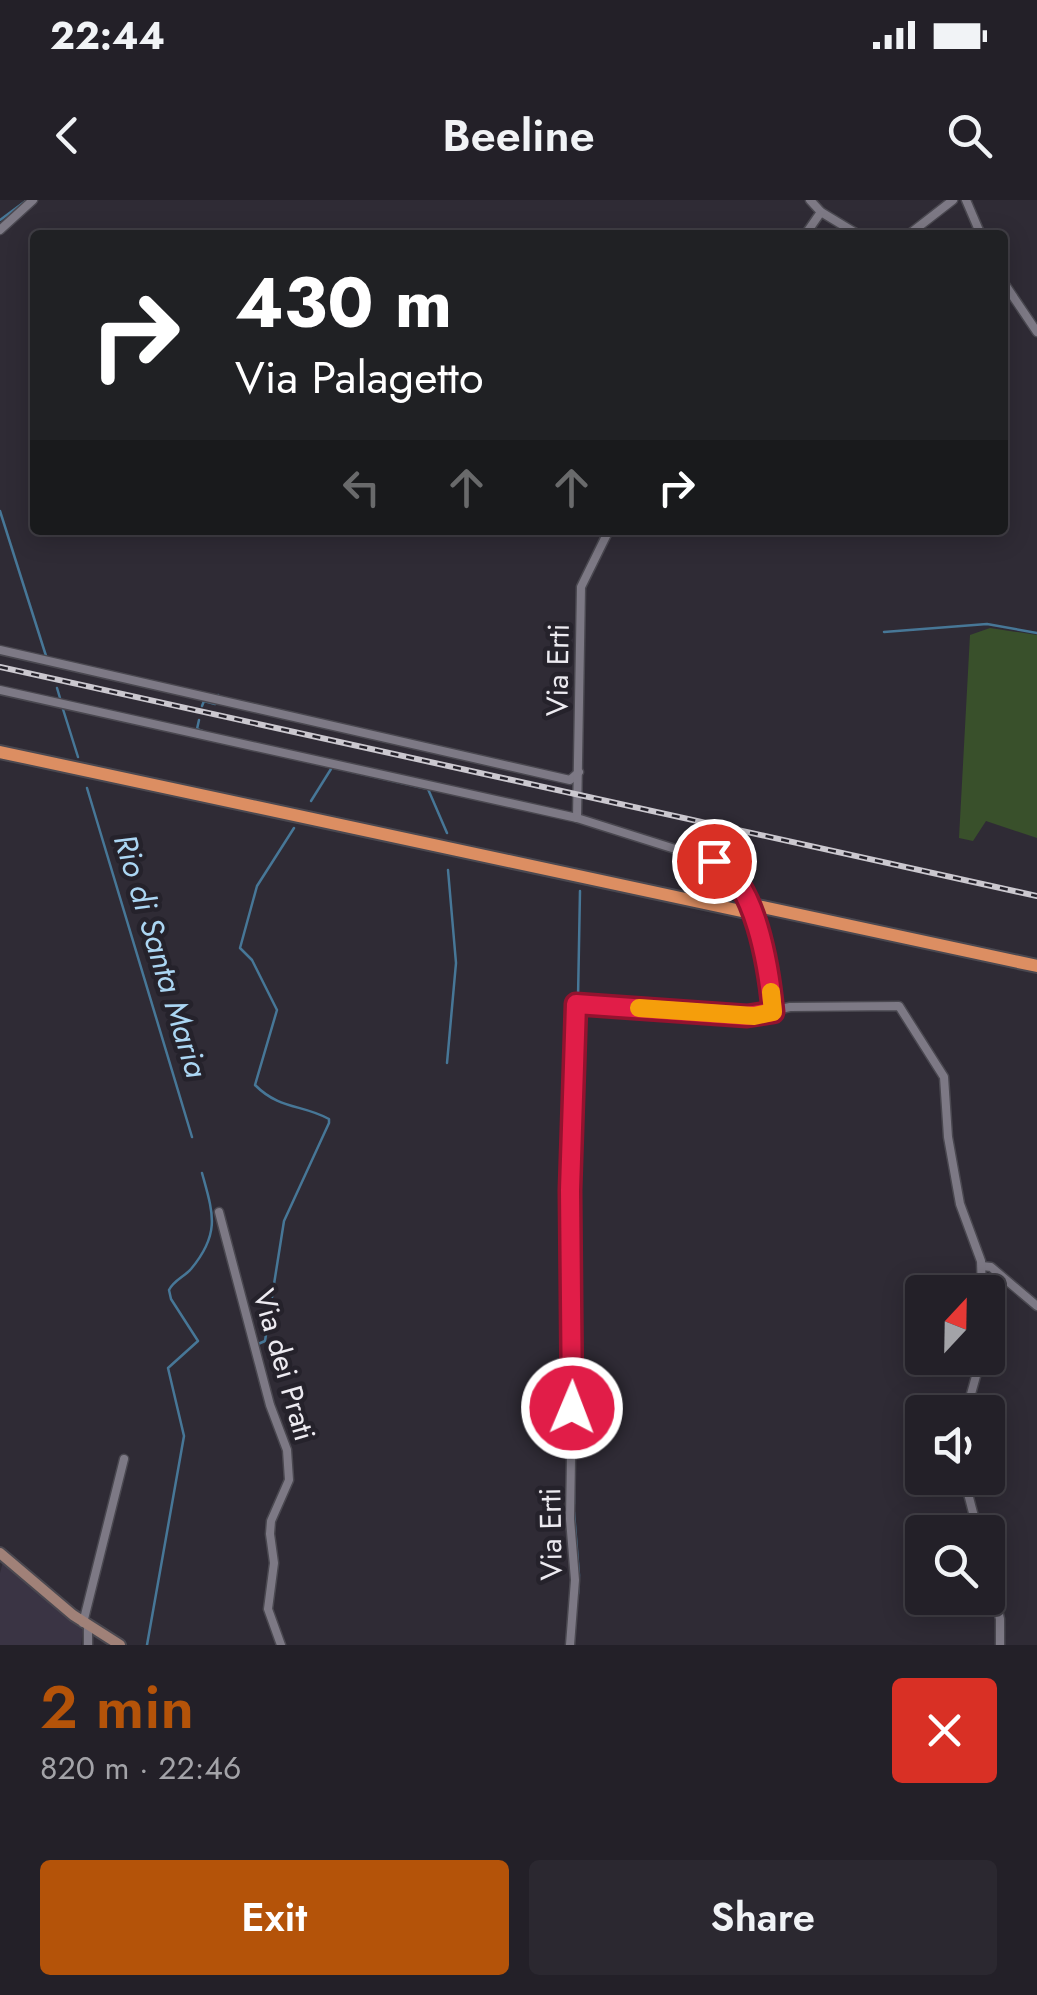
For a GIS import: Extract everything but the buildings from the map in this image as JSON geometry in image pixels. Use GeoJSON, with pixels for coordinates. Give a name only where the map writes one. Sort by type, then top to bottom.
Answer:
{"type":"FeatureCollection","features":[{"type":"Feature","properties":{"kind":"highway"},"geometry":{"type":"LineString","coordinates":[[0,744],[1037,975]]}},
{"type":"Feature","properties":{"kind":"highway"},"geometry":{"type":"LineString","coordinates":[[0,752],[1037,966]]}},
{"type":"Feature","properties":{"kind":"main road"},"geometry":{"type":"LineString","coordinates":[[1,1555],[86,1625],[120,1645]]}},
{"type":"Feature","properties":{"kind":"street"},"geometry":{"type":"LineString","coordinates":[[0,230],[33,200]]}},
{"type":"Feature","properties":{"kind":"street"},"geometry":{"type":"LineString","coordinates":[[810,200],[821,212],[851,230]]}},
{"type":"Feature","properties":{"kind":"street"},"geometry":{"type":"LineString","coordinates":[[915,230],[954,200]]}},
{"type":"Feature","properties":{"kind":"street"},"geometry":{"type":"LineString","coordinates":[[966,200],[979,230]]}},
{"type":"Feature","properties":{"kind":"street"},"geometry":{"type":"LineString","coordinates":[[808,230],[821,212]]}},
{"type":"Feature","properties":{"kind":"street"},"geometry":{"type":"LineString","coordinates":[[1008,289],[1037,332]]}},
{"type":"Feature","properties":{"kind":"street","name":"Via Erti"},"geometry":{"type":"LineString","coordinates":[[577,818],[581,587],[607,535]]}},
{"type":"Feature","properties":{"kind":"street"},"geometry":{"type":"LineString","coordinates":[[0,650],[570,780],[579,772]]}},
{"type":"Feature","properties":{"kind":"street"},"geometry":{"type":"LineString","coordinates":[[0,690],[577,818],[720,864],[742,884],[771,984],[773,1012],[803,1006],[894,1005],[905,1012],[944,1077],[948,1137],[960,1204],[982,1275]]}},
{"type":"Feature","properties":{"kind":"street","name":"Via Erti"},"geometry":{"type":"LineString","coordinates":[[570,1645],[576,1580],[570,1519],[574,1337],[570,1190],[576,1004],[747,1016],[773,1012]]}},
{"type":"Feature","properties":{"kind":"street","name":"Via dei Prati"},"geometry":{"type":"LineString","coordinates":[[219,1212],[270,1405],[287,1450],[289,1480],[271,1522],[270,1534],[274,1563],[268,1610],[281,1645]]}},
{"type":"Feature","properties":{"kind":"street"},"geometry":{"type":"LineString","coordinates":[[982,1266],[990,1267],[1037,1306]]}},
{"type":"Feature","properties":{"kind":"street"},"geometry":{"type":"LineString","coordinates":[[88,1645],[86,1625],[124,1459]]}},
{"type":"Feature","properties":{"kind":"street"},"geometry":{"type":"LineString","coordinates":[[999,1615],[1000,1645]]}},
{"type":"Feature","properties":{"kind":"shaded area"},"geometry":{"type":"Polygon","coordinates":[[[3,1562],[83,1630],[81,1645],[0,1645],[3,1562]]]}},
{"type":"Feature","properties":{"kind":"green space"},"geometry":{"type":"Polygon","coordinates":[[[990,628],[1037,635],[1037,838],[986,821],[973,841],[959,838],[970,635],[990,628]]]}},
{"type":"Feature","properties":{"kind":"waterway","name":"Rio di Santa Maria"},"geometry":{"type":"LineString","coordinates":[[0,220],[27,200]]}},
{"type":"Feature","properties":{"kind":"waterway","name":"Rio di Santa Maria"},"geometry":{"type":"LineString","coordinates":[[0,511],[47,659]]}},
{"type":"Feature","properties":{"kind":"waterway"},"geometry":{"type":"LineString","coordinates":[[884,632],[987,624],[1037,633]]}},
{"type":"Feature","properties":{"kind":"waterway","name":"Rio di Santa Maria"},"geometry":{"type":"LineString","coordinates":[[57,688],[60,698]]}},
{"type":"Feature","properties":{"kind":"waterway"},"geometry":{"type":"LineString","coordinates":[[202,706],[204,701],[215,704],[218,695]]}},
{"type":"Feature","properties":{"kind":"waterway","name":"Rio di Santa Maria"},"geometry":{"type":"LineString","coordinates":[[62,706],[78,757]]}},
{"type":"Feature","properties":{"kind":"waterway"},"geometry":{"type":"LineString","coordinates":[[199,720],[197,729],[205,732]]}},
{"type":"Feature","properties":{"kind":"waterway"},"geometry":{"type":"LineString","coordinates":[[206,739],[428,789],[447,833]]}},
{"type":"Feature","properties":{"kind":"waterway"},"geometry":{"type":"LineString","coordinates":[[311,801],[331,769]]}},
{"type":"Feature","properties":{"kind":"waterway","name":"Rio di Santa Maria"},"geometry":{"type":"LineString","coordinates":[[87,788],[192,1137]]}},
{"type":"Feature","properties":{"kind":"waterway"},"geometry":{"type":"LineString","coordinates":[[258,1344],[265,1341],[284,1221],[329,1123],[319,1114],[273,1099],[255,1085],[277,1010],[252,960],[240,948],[257,886],[294,828]]}},
{"type":"Feature","properties":{"kind":"waterway"},"geometry":{"type":"LineString","coordinates":[[447,1063],[456,963],[448,870]]}},
{"type":"Feature","properties":{"kind":"waterway"},"geometry":{"type":"LineString","coordinates":[[578,998],[580,891]]}},
{"type":"Feature","properties":{"kind":"waterway"},"geometry":{"type":"LineString","coordinates":[[575,1165],[577,1098]]}},
{"type":"Feature","properties":{"kind":"waterway","name":"Rio di Santa Maria"},"geometry":{"type":"LineString","coordinates":[[147,1645],[184,1436],[168,1368],[198,1341],[169,1290],[201,1256],[211,1233],[211,1211],[202,1173]]}},
{"type":"Feature","properties":{"kind":"waterway"},"geometry":{"type":"LineString","coordinates":[[576,1332],[577,1349]]}},
{"type":"Feature","properties":{"kind":"waterway"},"geometry":{"type":"LineString","coordinates":[[574,1504],[575,1432]]}},
{"type":"Feature","properties":{"kind":"waterway"},"geometry":{"type":"LineString","coordinates":[[574,1512],[578,1594]]}},
{"type":"Feature","properties":{"kind":"railway"},"geometry":{"type":"LineString","coordinates":[[0,667],[1037,896]]}},
{"type":"Feature","properties":{"kind":"slow traffic"},"geometry":{"type":"LineString","coordinates":[[639,1008],[754,1016],[773,1012],[771,992]]}},
{"type":"Feature","properties":{"kind":"route"},"geometry":{"type":"LineString","coordinates":[[572,1408],[570,1190],[576,1004],[747,1016],[773,1012],[771,984],[742,884],[714,861]]}}]}
